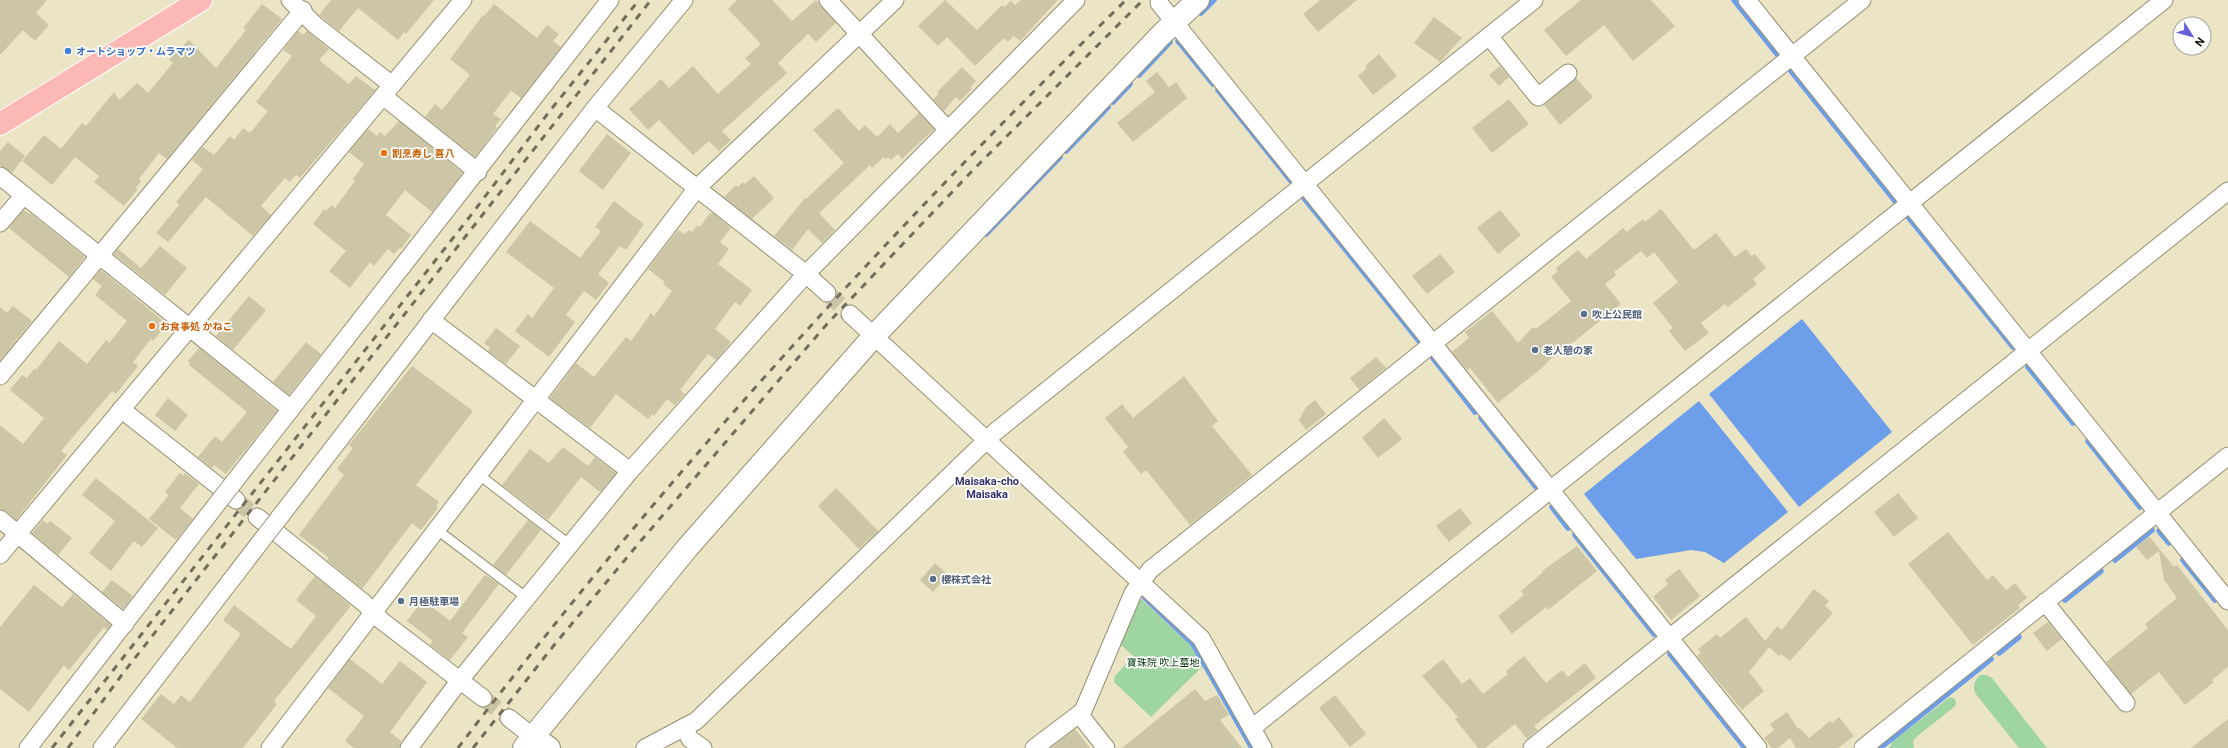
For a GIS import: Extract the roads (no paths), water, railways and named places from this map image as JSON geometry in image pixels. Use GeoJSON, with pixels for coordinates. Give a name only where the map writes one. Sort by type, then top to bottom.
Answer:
{"type":"FeatureCollection","features":[{"type":"Feature","properties":{"kind":"highway"},"geometry":{"type":"LineString","coordinates":[[0,124],[201,0]]}},
{"type":"Feature","properties":{"kind":"street"},"geometry":{"type":"LineString","coordinates":[[0,555],[463,0]]}},
{"type":"Feature","properties":{"kind":"street"},"geometry":{"type":"LineString","coordinates":[[28,748],[125,624],[228,500],[234,482],[478,172],[610,0]]}},
{"type":"Feature","properties":{"kind":"street"},"geometry":{"type":"LineString","coordinates":[[102,748],[595,108],[684,0]]}},
{"type":"Feature","properties":{"kind":"street"},"geometry":{"type":"LineString","coordinates":[[828,0],[948,130]]}},
{"type":"Feature","properties":{"kind":"street"},"geometry":{"type":"LineString","coordinates":[[270,748],[697,188],[895,0]]}},
{"type":"Feature","properties":{"kind":"street"},"geometry":{"type":"LineString","coordinates":[[408,748],[460,680],[630,471],[806,274],[1076,0]]}},
{"type":"Feature","properties":{"kind":"street"},"geometry":{"type":"LineString","coordinates":[[509,718],[535,744],[698,535],[874,336],[1175,21],[1198,0]]}},
{"type":"Feature","properties":{"kind":"street"},"geometry":{"type":"LineString","coordinates":[[645,748],[696,721],[995,432],[1534,0]]}},
{"type":"Feature","properties":{"kind":"street"},"geometry":{"type":"LineString","coordinates":[[1747,0],[2228,601]]}},
{"type":"Feature","properties":{"kind":"street"},"geometry":{"type":"LineString","coordinates":[[1034,748],[1083,711],[1133,593],[1150,570],[1862,0]]}},
{"type":"Feature","properties":{"kind":"street"},"geometry":{"type":"LineString","coordinates":[[1252,728],[2164,0]]}},
{"type":"Feature","properties":{"kind":"street"},"geometry":{"type":"LineString","coordinates":[[1159,3],[1758,748]]}},
{"type":"Feature","properties":{"kind":"street"},"geometry":{"type":"LineString","coordinates":[[0,376],[100,256],[297,5],[316,25],[387,91],[478,172]]}},
{"type":"Feature","properties":{"kind":"street"},"geometry":{"type":"LineString","coordinates":[[1490,36],[1538,97],[1568,73]]}},
{"type":"Feature","properties":{"kind":"street"},"geometry":{"type":"LineString","coordinates":[[595,108],[827,292]]}},
{"type":"Feature","properties":{"kind":"street"},"geometry":{"type":"LineString","coordinates":[[0,176],[291,409]]}},
{"type":"Feature","properties":{"kind":"street"},"geometry":{"type":"LineString","coordinates":[[1532,748],[2228,191]]}},
{"type":"Feature","properties":{"kind":"street"},"geometry":{"type":"LineString","coordinates":[[0,223],[24,195]]}},
{"type":"Feature","properties":{"kind":"street"},"geometry":{"type":"LineString","coordinates":[[850,314],[1202,638],[1263,748]]}},
{"type":"Feature","properties":{"kind":"street"},"geometry":{"type":"LineString","coordinates":[[431,320],[630,471]]}},
{"type":"Feature","properties":{"kind":"street"},"geometry":{"type":"LineString","coordinates":[[122,409],[228,500]]}},
{"type":"Feature","properties":{"kind":"street"},"geometry":{"type":"LineString","coordinates":[[1864,748],[2228,456]]}},
{"type":"Feature","properties":{"kind":"street"},"geometry":{"type":"LineString","coordinates":[[257,517],[374,612],[382,621],[483,698]]}},
{"type":"Feature","properties":{"kind":"street"},"geometry":{"type":"LineString","coordinates":[[0,519],[125,624]]}},
{"type":"Feature","properties":{"kind":"street"},"geometry":{"type":"LineString","coordinates":[[2045,602],[2126,703]]}},
{"type":"Feature","properties":{"kind":"street"},"geometry":{"type":"LineString","coordinates":[[1079,714],[1106,748]]}},
{"type":"Feature","properties":{"kind":"street"},"geometry":{"type":"LineString","coordinates":[[684,727],[690,739],[703,748]]}},
{"type":"Feature","properties":{"kind":"lane"},"geometry":{"type":"LineString","coordinates":[[478,474],[570,545]]}},
{"type":"Feature","properties":{"kind":"lane"},"geometry":{"type":"LineString","coordinates":[[436,529],[527,598]]}},
{"type":"Feature","properties":{"kind":"water"},"geometry":{"type":"Polygon","coordinates":[[[1802,319],[1892,432],[1799,507],[1709,394],[1802,319]]]}},
{"type":"Feature","properties":{"kind":"water"},"geometry":{"type":"Polygon","coordinates":[[[1699,401],[1788,512],[1724,563],[1705,552],[1691,550],[1636,559],[1584,494],[1699,401]]]}},
{"type":"Feature","properties":{"kind":"waterway"},"geometry":{"type":"LineString","coordinates":[[1201,13],[1214,0]]}},
{"type":"Feature","properties":{"kind":"waterway"},"geometry":{"type":"LineString","coordinates":[[1734,0],[1777,54]]}},
{"type":"Feature","properties":{"kind":"waterway"},"geometry":{"type":"LineString","coordinates":[[1178,41],[1213,84]]}},
{"type":"Feature","properties":{"kind":"waterway"},"geometry":{"type":"LineString","coordinates":[[1139,75],[1170,42]]}},
{"type":"Feature","properties":{"kind":"waterway"},"geometry":{"type":"LineString","coordinates":[[1791,71],[1895,201]]}},
{"type":"Feature","properties":{"kind":"waterway"},"geometry":{"type":"LineString","coordinates":[[1113,102],[1130,84]]}},
{"type":"Feature","properties":{"kind":"waterway"},"geometry":{"type":"LineString","coordinates":[[1218,90],[1291,181]]}},
{"type":"Feature","properties":{"kind":"waterway"},"geometry":{"type":"LineString","coordinates":[[1066,151],[1108,107]]}},
{"type":"Feature","properties":{"kind":"waterway"},"geometry":{"type":"LineString","coordinates":[[986,234],[1060,157]]}},
{"type":"Feature","properties":{"kind":"waterway"},"geometry":{"type":"LineString","coordinates":[[1304,198],[1419,341]]}},
{"type":"Feature","properties":{"kind":"waterway"},"geometry":{"type":"LineString","coordinates":[[1909,218],[2013,347]]}},
{"type":"Feature","properties":{"kind":"waterway"},"geometry":{"type":"LineString","coordinates":[[1433,358],[1475,412]]}},
{"type":"Feature","properties":{"kind":"waterway"},"geometry":{"type":"LineString","coordinates":[[2028,367],[2073,423]]}},
{"type":"Feature","properties":{"kind":"waterway"},"geometry":{"type":"LineString","coordinates":[[1481,418],[1536,487]]}},
{"type":"Feature","properties":{"kind":"waterway"},"geometry":{"type":"LineString","coordinates":[[2088,441],[2140,507]]}},
{"type":"Feature","properties":{"kind":"waterway"},"geometry":{"type":"LineString","coordinates":[[1552,507],[1568,528]]}},
{"type":"Feature","properties":{"kind":"waterway"},"geometry":{"type":"LineString","coordinates":[[2115,560],[2152,530]]}},
{"type":"Feature","properties":{"kind":"waterway"},"geometry":{"type":"LineString","coordinates":[[2159,531],[2169,543]]}},
{"type":"Feature","properties":{"kind":"waterway"},"geometry":{"type":"LineString","coordinates":[[1575,535],[1654,634]]}},
{"type":"Feature","properties":{"kind":"waterway"},"geometry":{"type":"LineString","coordinates":[[2183,560],[2215,600]]}},
{"type":"Feature","properties":{"kind":"waterway"},"geometry":{"type":"LineString","coordinates":[[2065,600],[2101,571]]}},
{"type":"Feature","properties":{"kind":"waterway"},"geometry":{"type":"LineString","coordinates":[[1145,598],[1193,644],[1252,748]]}},
{"type":"Feature","properties":{"kind":"waterway"},"geometry":{"type":"LineString","coordinates":[[1999,653],[2019,637]]}},
{"type":"Feature","properties":{"kind":"waterway"},"geometry":{"type":"LineString","coordinates":[[1670,654],[1745,748]]}},
{"type":"Feature","properties":{"kind":"waterway"},"geometry":{"type":"LineString","coordinates":[[1880,748],[1991,659]]}},
{"type":"Feature","properties":{"kind":"tunnel"},"geometry":{"type":"LineString","coordinates":[[827,293],[850,314]]}},
{"type":"Feature","properties":{"kind":"tunnel"},"geometry":{"type":"LineString","coordinates":[[236,500],[257,517]]}},
{"type":"Feature","properties":{"kind":"tunnel"},"geometry":{"type":"LineString","coordinates":[[483,698],[509,718]]}},
{"type":"Feature","properties":{"kind":"railway"},"geometry":{"type":"LineString","coordinates":[[52,748],[468,219],[549,112],[639,0]]}},
{"type":"Feature","properties":{"kind":"railway"},"geometry":{"type":"LineString","coordinates":[[68,748],[124,672],[651,0]]}},
{"type":"Feature","properties":{"kind":"railway"},"geometry":{"type":"LineString","coordinates":[[458,748],[535,649],[614,552],[695,456],[778,362],[949,178],[1126,0]]}},
{"type":"Feature","properties":{"kind":"railway"},"geometry":{"type":"LineString","coordinates":[[473,748],[555,644],[639,543],[827,324],[974,169],[1143,0]]}},
{"type":"Feature","properties":{"kind":"place","name":"オートショップ・ムラマツ"},"geometry":{"type":"Point","coordinates":[68,51]}},
{"type":"Feature","properties":{"kind":"place","name":"割烹寿し 喜八"},"geometry":{"type":"Point","coordinates":[384,153]}},
{"type":"Feature","properties":{"kind":"place","name":"吹上公民館"},"geometry":{"type":"Point","coordinates":[1584,314]}},
{"type":"Feature","properties":{"kind":"place","name":"お食事処 かねこ"},"geometry":{"type":"Point","coordinates":[152,326]}},
{"type":"Feature","properties":{"kind":"place","name":"老人憩の家"},"geometry":{"type":"Point","coordinates":[1535,350]}},
{"type":"Feature","properties":{"kind":"place","name":"櫻株式会社"},"geometry":{"type":"Point","coordinates":[933,579]}},
{"type":"Feature","properties":{"kind":"place","name":"月極駐車場"},"geometry":{"type":"Point","coordinates":[401,601]}},
{"type":"Feature","properties":{"kind":"district","name":"Maisaka-cho Maisaka"},"geometry":{"type":"Point","coordinates":[987,487]}},
{"type":"Feature","properties":{"kind":"park label","name":"寶珠院 吹上墓地"},"geometry":{"type":"Point","coordinates":[1163,662]}}]}
